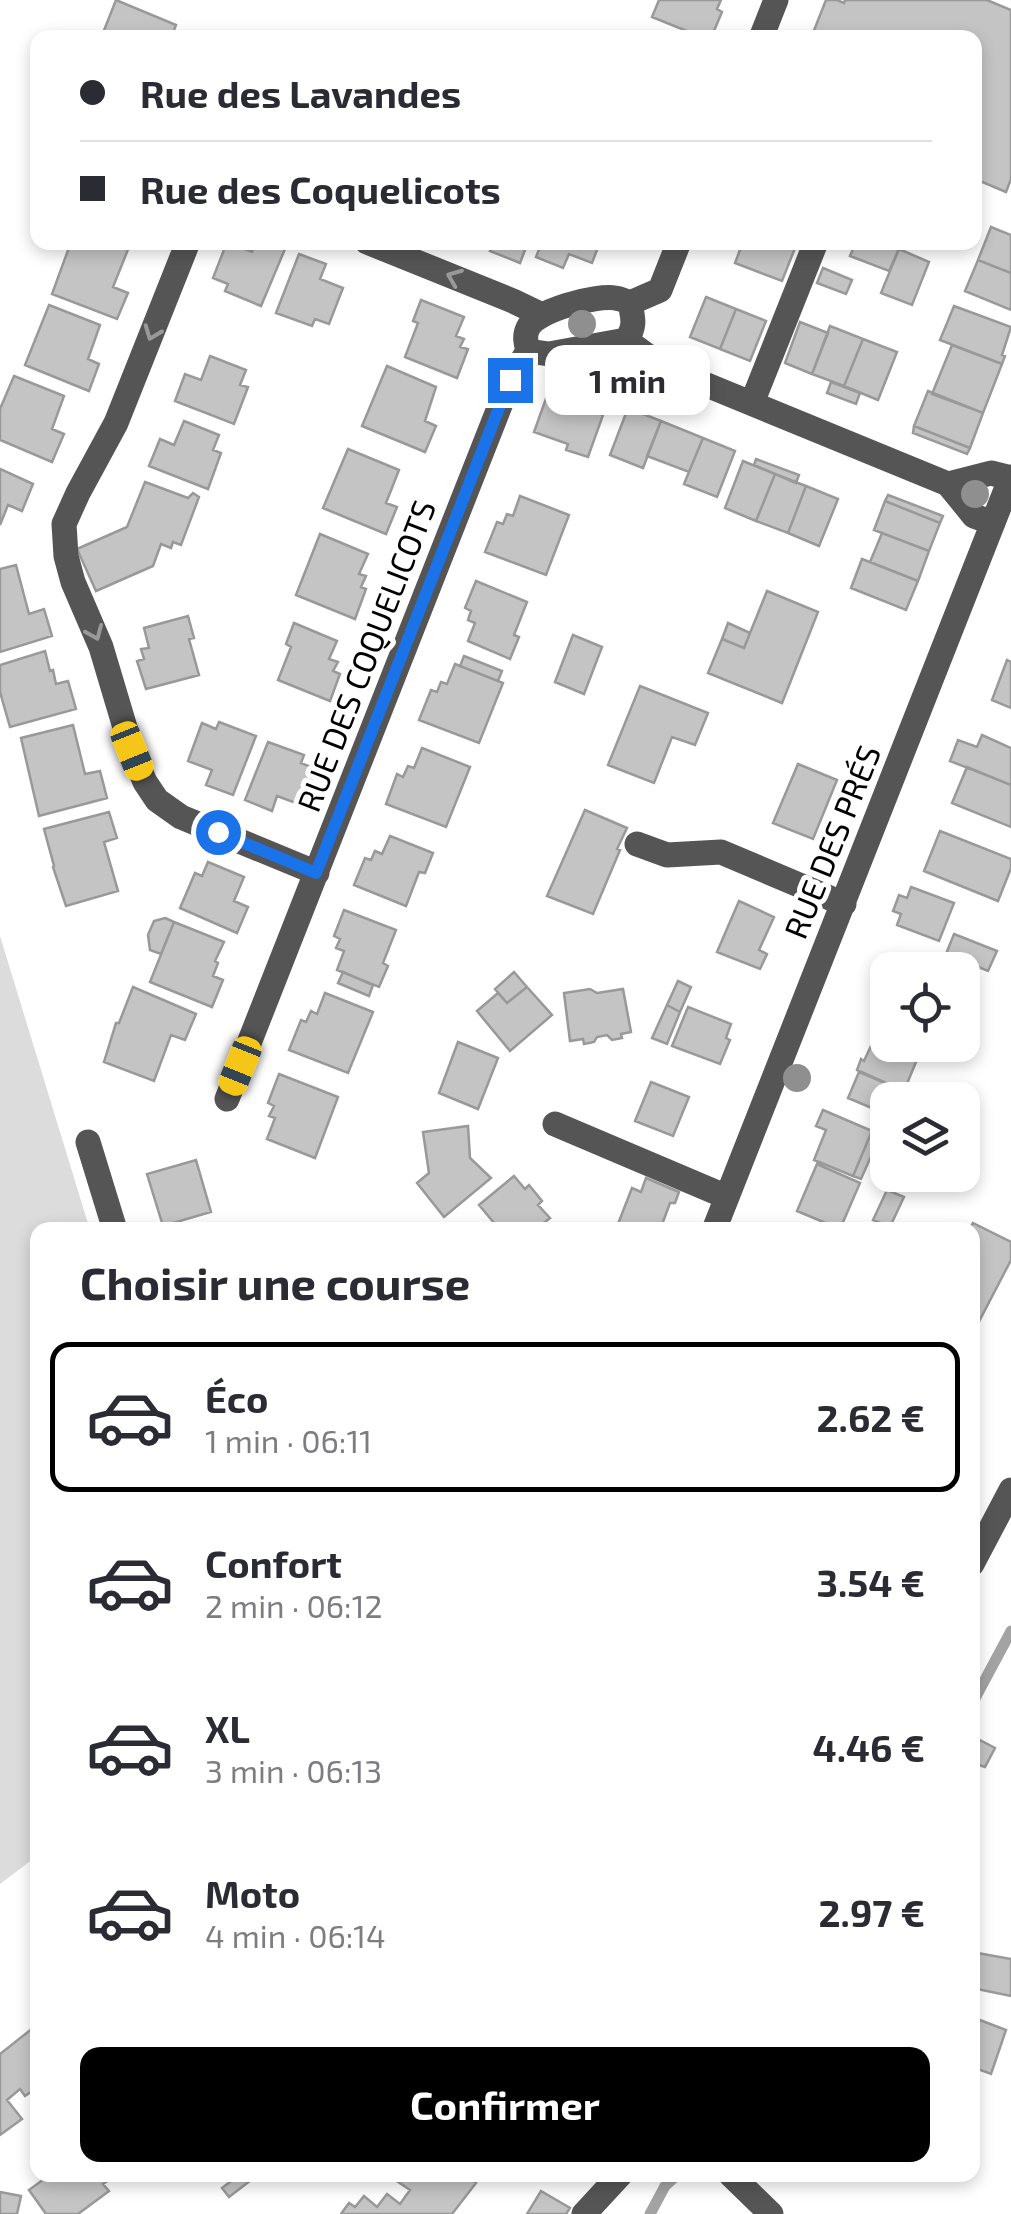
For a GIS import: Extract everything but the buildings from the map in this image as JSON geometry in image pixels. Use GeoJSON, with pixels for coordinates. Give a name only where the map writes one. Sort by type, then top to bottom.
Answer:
{"type":"FeatureCollection","features":[{"type":"Feature","properties":{"kind":"street"},"geometry":{"type":"LineString","coordinates":[[764,30],[776,0]]}},
{"type":"Feature","properties":{"kind":"street"},"geometry":{"type":"LineString","coordinates":[[185,250],[116,423],[64,524],[66,556],[101,647],[132,751],[157,800],[181,817],[316,873]]}},
{"type":"Feature","properties":{"kind":"street"},"geometry":{"type":"LineString","coordinates":[[387,250],[540,314],[608,298],[630,303],[660,290],[676,250]]}},
{"type":"Feature","properties":{"kind":"street"},"geometry":{"type":"LineString","coordinates":[[752,403],[813,250]]}},
{"type":"Feature","properties":{"kind":"street"},"geometry":{"type":"LineString","coordinates":[[528,351],[549,354],[626,340],[634,323],[630,303]]}},
{"type":"Feature","properties":{"kind":"street","name":"RUE DES COQUELICOTS"},"geometry":{"type":"LineString","coordinates":[[227,1098],[510,380],[528,351],[528,329],[540,314]]}},
{"type":"Feature","properties":{"kind":"street"},"geometry":{"type":"LineString","coordinates":[[626,340],[663,367],[948,484],[974,516],[992,523]]}},
{"type":"Feature","properties":{"kind":"street"},"geometry":{"type":"LineString","coordinates":[[948,484],[991,473],[1011,478]]}},
{"type":"Feature","properties":{"kind":"street","name":"RUE DES PRÉS"},"geometry":{"type":"LineString","coordinates":[[717,1222],[1011,478]]}},
{"type":"Feature","properties":{"kind":"street"},"geometry":{"type":"LineString","coordinates":[[637,844],[667,855],[721,852],[844,904]]}},
{"type":"Feature","properties":{"kind":"street"},"geometry":{"type":"LineString","coordinates":[[555,1124],[727,1197]]}},
{"type":"Feature","properties":{"kind":"street"},"geometry":{"type":"LineString","coordinates":[[88,1142],[112,1222]]}},
{"type":"Feature","properties":{"kind":"street"},"geometry":{"type":"LineString","coordinates":[[980,1549],[1011,1490]]}},
{"type":"Feature","properties":{"kind":"street"},"geometry":{"type":"LineString","coordinates":[[584,2214],[614,2182]]}},
{"type":"Feature","properties":{"kind":"street"},"geometry":{"type":"LineString","coordinates":[[738,2182],[771,2214]]}},
{"type":"Feature","properties":{"kind":"shaded area"},"geometry":{"type":"Polygon","coordinates":[[[0,936],[88,1222],[30,1222],[30,1861],[0,1884],[0,936]]]}},
{"type":"Feature","properties":{"kind":"waterway"},"geometry":{"type":"LineString","coordinates":[[980,1689],[1011,1631]]}},
{"type":"Feature","properties":{"kind":"waterway"},"geometry":{"type":"LineString","coordinates":[[650,2214],[669,2182]]}},
{"type":"Feature","properties":{"kind":"route"},"geometry":{"type":"LineString","coordinates":[[218,832],[316,873],[510,380]]}}]}
